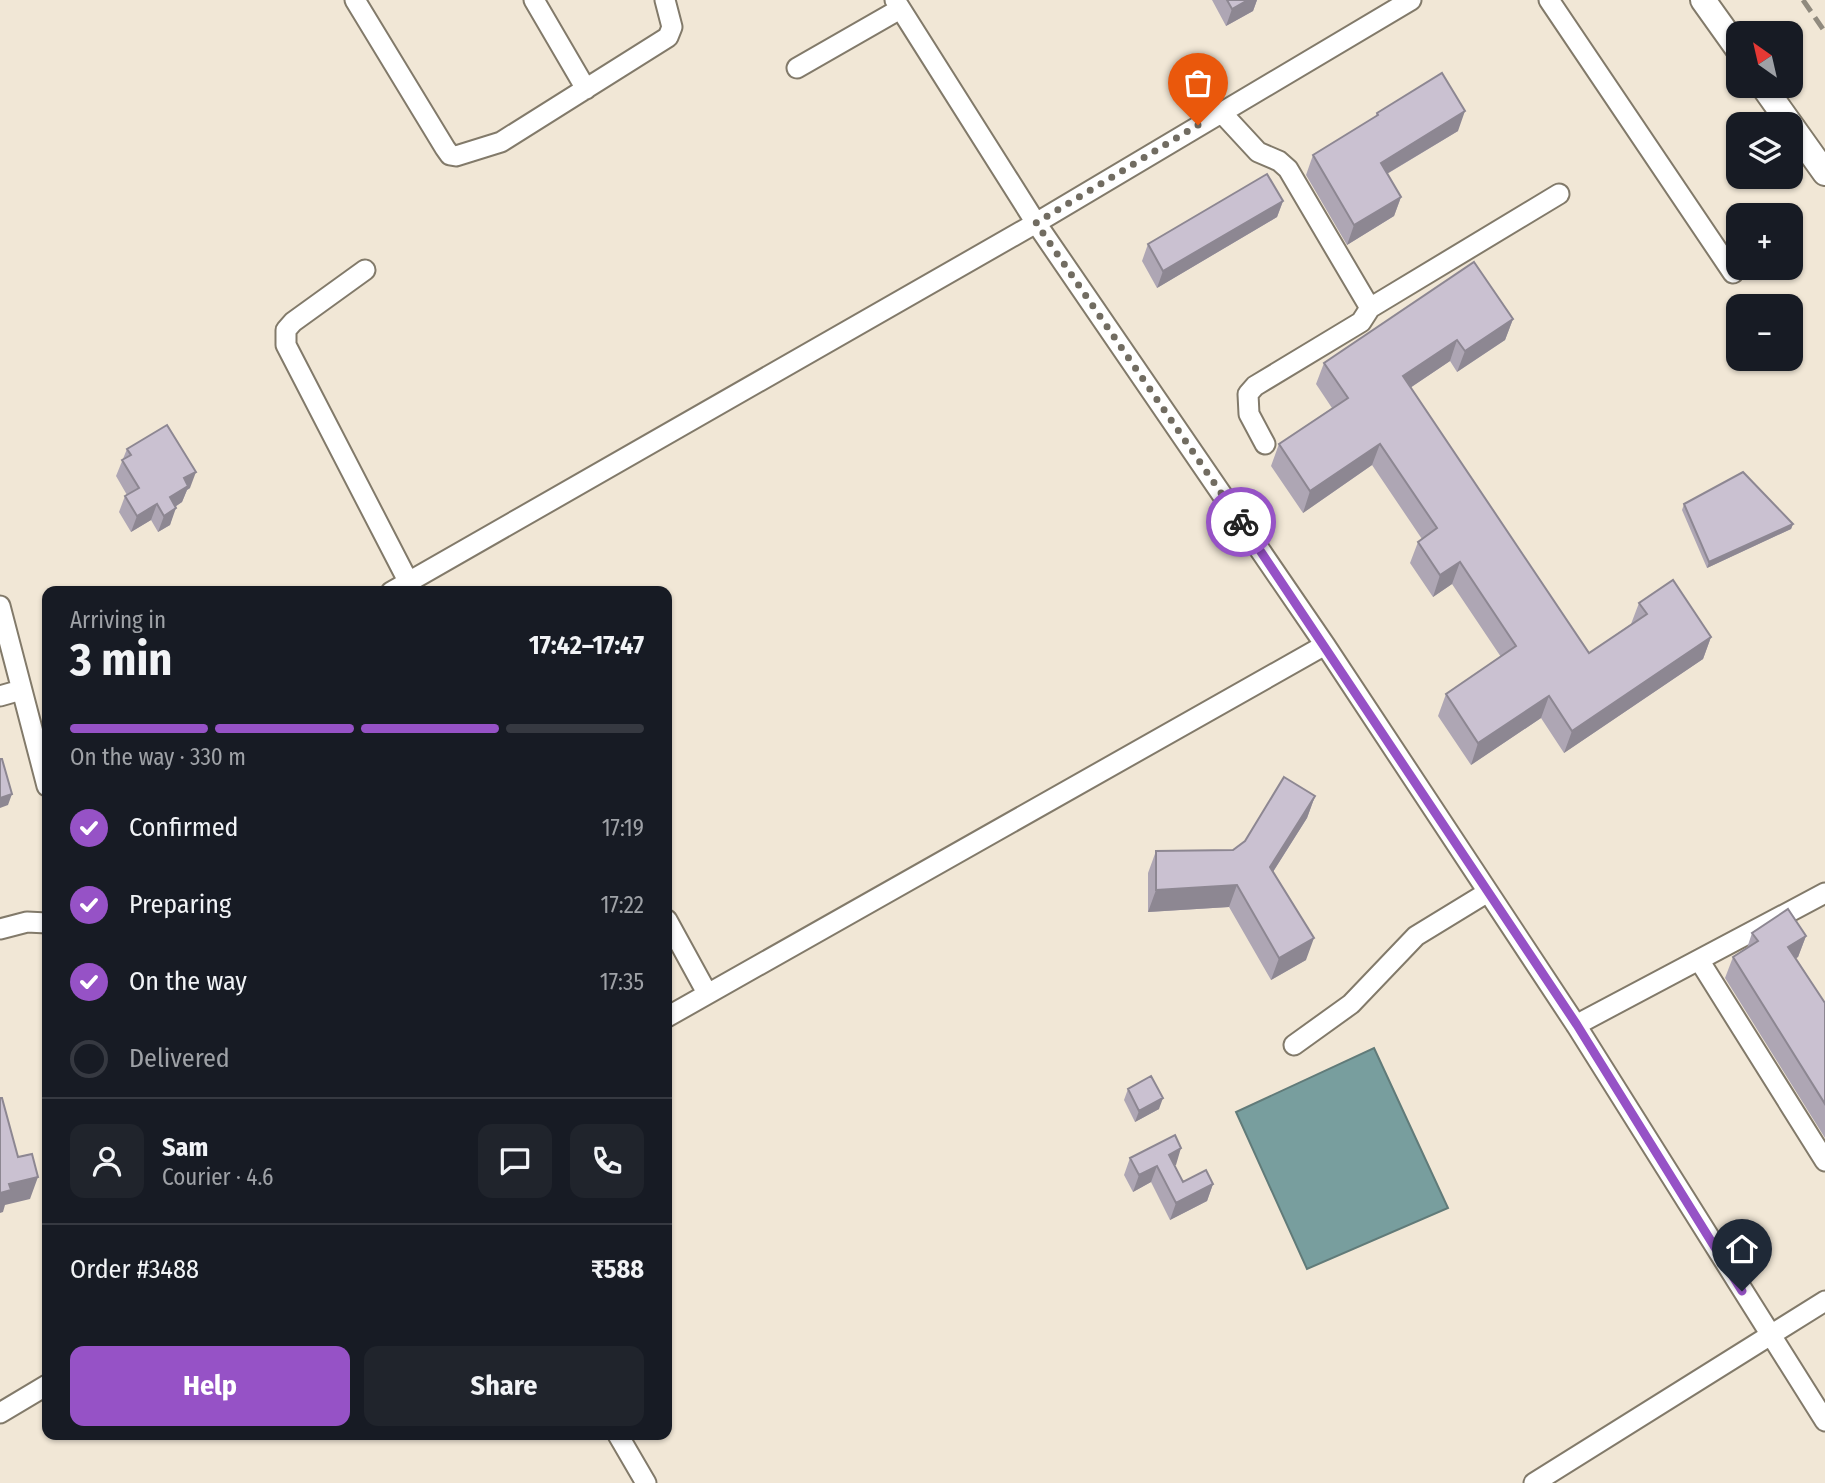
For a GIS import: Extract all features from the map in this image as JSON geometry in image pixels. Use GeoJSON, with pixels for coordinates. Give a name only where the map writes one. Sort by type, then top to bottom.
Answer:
{"type":"FeatureCollection","features":[{"type":"Feature","properties":{"kind":"main road"},"geometry":{"type":"LineString","coordinates":[[1703,0],[1726,33]]}},
{"type":"Feature","properties":{"kind":"main road"},"geometry":{"type":"LineString","coordinates":[[1772,98],[1825,173]]}},
{"type":"Feature","properties":{"kind":"street"},"geometry":{"type":"LineString","coordinates":[[355,0],[450,155],[466,155],[501,142],[668,37],[671,18],[664,0]]}},
{"type":"Feature","properties":{"kind":"street"},"geometry":{"type":"LineString","coordinates":[[534,0],[586,89]]}},
{"type":"Feature","properties":{"kind":"street"},"geometry":{"type":"LineString","coordinates":[[401,586],[1036,223],[1411,0]]}},
{"type":"Feature","properties":{"kind":"street"},"geometry":{"type":"LineString","coordinates":[[1549,0],[1726,263]]}},
{"type":"Feature","properties":{"kind":"street"},"geometry":{"type":"LineString","coordinates":[[797,68],[897,4],[1036,223],[1325,645],[1577,1025],[1825,1422]]}},
{"type":"Feature","properties":{"kind":"street"},"geometry":{"type":"LineString","coordinates":[[1221,111],[1258,152],[1279,161],[1287,169],[1370,309]]}},
{"type":"Feature","properties":{"kind":"street"},"geometry":{"type":"LineString","coordinates":[[1265,444],[1249,414],[1248,394],[1255,386],[1361,322],[1370,309],[1559,194]]}},
{"type":"Feature","properties":{"kind":"street"},"geometry":{"type":"LineString","coordinates":[[365,270],[293,322],[286,330],[286,345],[408,582]]}},
{"type":"Feature","properties":{"kind":"street"},"geometry":{"type":"LineString","coordinates":[[0,606],[42,768]]}},
{"type":"Feature","properties":{"kind":"street"},"geometry":{"type":"LineString","coordinates":[[672,1014],[1137,755],[1325,645]]}},
{"type":"Feature","properties":{"kind":"street"},"geometry":{"type":"LineString","coordinates":[[0,696],[21,690]]}},
{"type":"Feature","properties":{"kind":"street"},"geometry":{"type":"LineString","coordinates":[[1294,1045],[1351,1003],[1416,936],[1488,892]]}},
{"type":"Feature","properties":{"kind":"street"},"geometry":{"type":"LineString","coordinates":[[1577,1025],[1825,893]]}},
{"type":"Feature","properties":{"kind":"street"},"geometry":{"type":"LineString","coordinates":[[0,929],[27,922],[42,923]]}},
{"type":"Feature","properties":{"kind":"street"},"geometry":{"type":"LineString","coordinates":[[672,929],[707,993]]}},
{"type":"Feature","properties":{"kind":"street"},"geometry":{"type":"LineString","coordinates":[[1699,960],[1825,1161]]}},
{"type":"Feature","properties":{"kind":"street"},"geometry":{"type":"LineString","coordinates":[[1534,1483],[1825,1301]]}},
{"type":"Feature","properties":{"kind":"street"},"geometry":{"type":"LineString","coordinates":[[0,1413],[42,1388]]}},
{"type":"Feature","properties":{"kind":"street"},"geometry":{"type":"LineString","coordinates":[[621,1440],[646,1483]]}},
{"type":"Feature","properties":{"kind":"water"},"geometry":{"type":"Polygon","coordinates":[[[1374,1048],[1448,1208],[1307,1269],[1236,1112],[1374,1048]]]}},
{"type":"Feature","properties":{"kind":"building"},"geometry":{"type":"Polygon","coordinates":[[[1227,0],[1248,0],[1232,9],[1227,0]]]}},
{"type":"Feature","properties":{"kind":"building"},"geometry":{"type":"Polygon","coordinates":[[[1442,73],[1465,111],[1381,163],[1401,197],[1354,225],[1313,155],[1442,73]]]}},
{"type":"Feature","properties":{"kind":"building"},"geometry":{"type":"Polygon","coordinates":[[[1267,174],[1283,201],[1163,271],[1148,244],[1267,174]]]}},
{"type":"Feature","properties":{"kind":"building"},"geometry":{"type":"Polygon","coordinates":[[[1474,262],[1513,319],[1465,351],[1457,340],[1403,376],[1589,653],[1647,614],[1639,603],[1673,580],[1711,637],[1572,731],[1549,696],[1478,743],[1446,694],[1516,646],[1460,562],[1440,575],[1418,542],[1437,528],[1380,444],[1310,491],[1279,444],[1348,398],[1324,363],[1474,262]]]}},
{"type":"Feature","properties":{"kind":"building"},"geometry":{"type":"Polygon","coordinates":[[[167,425],[196,472],[184,478],[188,486],[170,497],[176,508],[164,516],[157,504],[137,516],[125,496],[139,488],[122,460],[131,455],[127,449],[167,425]]]}},
{"type":"Feature","properties":{"kind":"building"},"geometry":{"type":"Polygon","coordinates":[[[1743,472],[1793,524],[1709,562],[1684,504],[1743,472]]]}},
{"type":"Feature","properties":{"kind":"building"},"geometry":{"type":"Polygon","coordinates":[[[0,759],[12,794],[0,798],[0,759]]]}},
{"type":"Feature","properties":{"kind":"building"},"geometry":{"type":"Polygon","coordinates":[[[1284,777],[1315,796],[1270,867],[1314,938],[1279,958],[1237,885],[1156,890],[1156,851],[1233,850],[1245,841],[1284,777]]]}},
{"type":"Feature","properties":{"kind":"building"},"geometry":{"type":"Polygon","coordinates":[[[1788,909],[1806,936],[1788,947],[1825,1003],[1825,1104],[1733,957],[1758,941],[1752,933],[1788,909]]]}},
{"type":"Feature","properties":{"kind":"building"},"geometry":{"type":"Polygon","coordinates":[[[1151,1076],[1163,1098],[1139,1111],[1128,1089],[1151,1076]]]}},
{"type":"Feature","properties":{"kind":"building"},"geometry":{"type":"Polygon","coordinates":[[[0,1098],[18,1157],[32,1154],[38,1177],[9,1184],[11,1190],[0,1193],[0,1098]]]}},
{"type":"Feature","properties":{"kind":"building"},"geometry":{"type":"Polygon","coordinates":[[[1175,1135],[1181,1148],[1169,1155],[1183,1182],[1206,1170],[1213,1184],[1176,1203],[1157,1166],[1139,1175],[1130,1158],[1175,1135]]]}},
{"type":"Feature","properties":{"kind":"railway"},"geometry":{"type":"LineString","coordinates":[[1803,0],[1825,32]]}},
{"type":"Feature","properties":{"kind":"way so far"},"geometry":{"type":"LineString","coordinates":[[1198,125],[1036,223],[1241,522]]}},
{"type":"Feature","properties":{"kind":"route"},"geometry":{"type":"LineString","coordinates":[[1241,522],[1577,1025],[1742,1291]]}}]}
